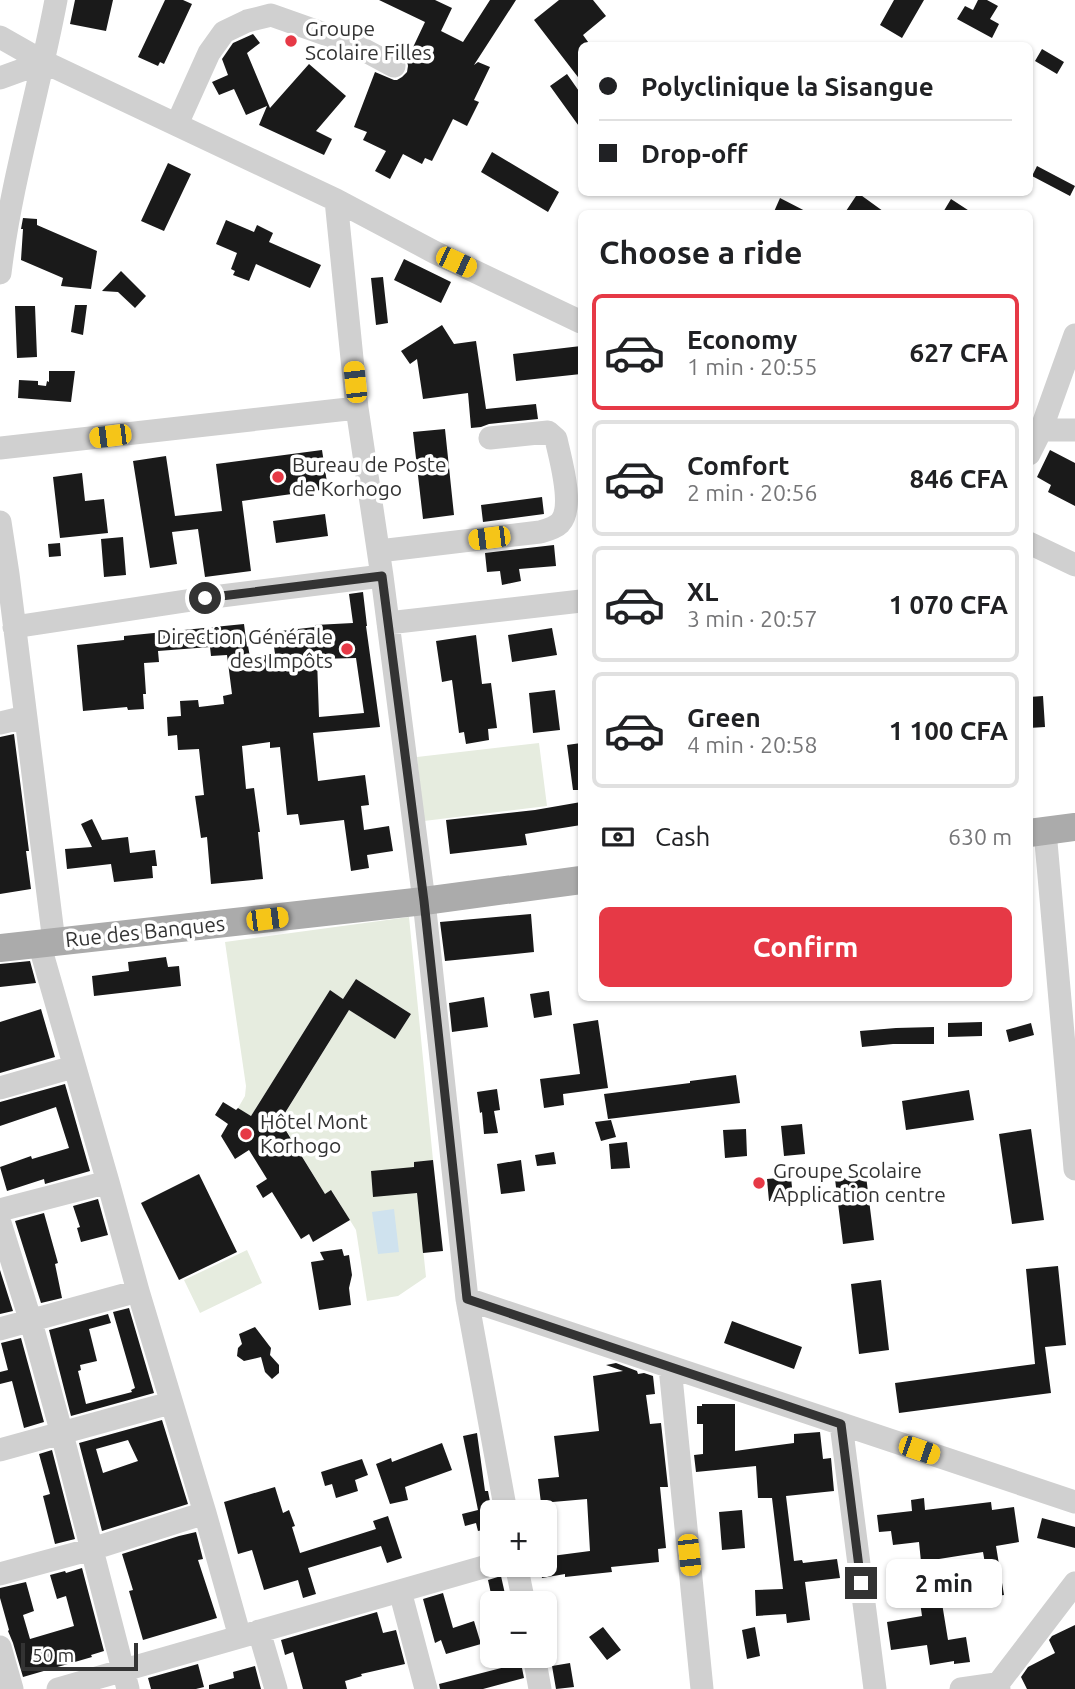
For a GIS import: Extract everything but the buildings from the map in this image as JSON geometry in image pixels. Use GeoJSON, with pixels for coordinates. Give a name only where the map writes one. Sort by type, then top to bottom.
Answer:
{"type":"FeatureCollection","features":[{"type":"Feature","properties":{"kind":"main road"},"geometry":{"type":"LineString","coordinates":[[1037,832],[1075,827]]}},
{"type":"Feature","properties":{"kind":"main road","name":"Rue des Banques"},"geometry":{"type":"LineString","coordinates":[[0,948],[424,901],[578,880]]}},
{"type":"Feature","properties":{"kind":"street"},"geometry":{"type":"LineString","coordinates":[[0,273],[3,228],[44,62],[56,0]]}},
{"type":"Feature","properties":{"kind":"street"},"geometry":{"type":"LineString","coordinates":[[177,124],[209,53],[224,32],[247,21],[271,15],[353,44],[394,66]]}},
{"type":"Feature","properties":{"kind":"street"},"geometry":{"type":"LineString","coordinates":[[0,37],[44,62],[336,200],[434,252],[578,321]]}},
{"type":"Feature","properties":{"kind":"street"},"geometry":{"type":"LineString","coordinates":[[0,78],[44,62]]}},
{"type":"Feature","properties":{"kind":"street"},"geometry":{"type":"LineString","coordinates":[[336,200],[357,408],[379,551],[424,901],[467,1299],[504,1500]]}},
{"type":"Feature","properties":{"kind":"street"},"geometry":{"type":"LineString","coordinates":[[1075,335],[1035,431],[1075,430]]}},
{"type":"Feature","properties":{"kind":"street"},"geometry":{"type":"LineString","coordinates":[[0,448],[357,408]]}},
{"type":"Feature","properties":{"kind":"street"},"geometry":{"type":"LineString","coordinates":[[379,551],[540,532],[561,522],[566,513],[566,488],[556,439],[552,434],[548,432],[490,438]]}},
{"type":"Feature","properties":{"kind":"street"},"geometry":{"type":"LineString","coordinates":[[0,522],[4,575],[14,628],[25,717],[46,943],[73,1066],[170,1404],[205,1513],[250,1634],[276,1689]]}},
{"type":"Feature","properties":{"kind":"street"},"geometry":{"type":"LineString","coordinates":[[1033,545],[1075,565]]}},
{"type":"Feature","properties":{"kind":"street"},"geometry":{"type":"LineString","coordinates":[[14,628],[205,598],[382,576]]}},
{"type":"Feature","properties":{"kind":"street"},"geometry":{"type":"LineString","coordinates":[[388,623],[578,601]]}},
{"type":"Feature","properties":{"kind":"street"},"geometry":{"type":"LineString","coordinates":[[0,723],[25,717]]}},
{"type":"Feature","properties":{"kind":"street"},"geometry":{"type":"LineString","coordinates":[[1037,832],[1075,1169]]}},
{"type":"Feature","properties":{"kind":"street"},"geometry":{"type":"LineString","coordinates":[[0,1088],[73,1066]]}},
{"type":"Feature","properties":{"kind":"street"},"geometry":{"type":"LineString","coordinates":[[0,1210],[108,1182]]}},
{"type":"Feature","properties":{"kind":"street"},"geometry":{"type":"LineString","coordinates":[[0,1223],[62,1434],[126,1680]]}},
{"type":"Feature","properties":{"kind":"street"},"geometry":{"type":"LineString","coordinates":[[0,1329],[138,1291]]}},
{"type":"Feature","properties":{"kind":"street"},"geometry":{"type":"LineString","coordinates":[[467,1299],[1075,1502]]}},
{"type":"Feature","properties":{"kind":"street"},"geometry":{"type":"LineString","coordinates":[[670,1367],[702,1689]]}},
{"type":"Feature","properties":{"kind":"street"},"geometry":{"type":"LineString","coordinates":[[0,1450],[170,1404]]}},
{"type":"Feature","properties":{"kind":"street"},"geometry":{"type":"LineString","coordinates":[[841,1424],[875,1689]]}},
{"type":"Feature","properties":{"kind":"street"},"geometry":{"type":"LineString","coordinates":[[0,1574],[92,1549],[205,1513]]}},
{"type":"Feature","properties":{"kind":"street"},"geometry":{"type":"LineString","coordinates":[[58,1689],[126,1680],[250,1634],[480,1568]]}},
{"type":"Feature","properties":{"kind":"street"},"geometry":{"type":"LineString","coordinates":[[961,1689],[996,1687],[1075,1583]]}},
{"type":"Feature","properties":{"kind":"street"},"geometry":{"type":"LineString","coordinates":[[400,1591],[426,1689]]}},
{"type":"Feature","properties":{"kind":"street"},"geometry":{"type":"LineString","coordinates":[[0,1647],[12,1689]]}},
{"type":"Feature","properties":{"kind":"street"},"geometry":{"type":"LineString","coordinates":[[536,1668],[540,1689]]}},
{"type":"Feature","properties":{"kind":"shaded area"},"geometry":{"type":"Polygon","coordinates":[[[539,743],[547,806],[424,821],[417,757],[539,743]]]}},
{"type":"Feature","properties":{"kind":"shaded area"},"geometry":{"type":"Polygon","coordinates":[[[409,917],[433,1160],[414,1163],[426,1277],[398,1296],[367,1301],[356,1230],[332,1191],[325,1194],[285,1128],[271,1136],[349,1010],[395,1039],[411,1014],[356,979],[343,999],[330,990],[251,1116],[238,1108],[245,1096],[246,1086],[225,942],[409,917]]]}},
{"type":"Feature","properties":{"kind":"shaded area"},"geometry":{"type":"Polygon","coordinates":[[[247,1250],[262,1283],[200,1313],[184,1280],[247,1250]]]}},
{"type":"Feature","properties":{"kind":"water"},"geometry":{"type":"Polygon","coordinates":[[[394,1209],[399,1252],[378,1254],[372,1212],[394,1209]]]}},
{"type":"Feature","properties":{"kind":"place","name":"Groupe Scolaire Filles"},"geometry":{"type":"Point","coordinates":[291,41]}},
{"type":"Feature","properties":{"kind":"place","name":"Bureau de Poste de Korhogo"},"geometry":{"type":"Point","coordinates":[278,477]}},
{"type":"Feature","properties":{"kind":"place","name":"Direction Générale des Impôts"},"geometry":{"type":"Point","coordinates":[347,649]}},
{"type":"Feature","properties":{"kind":"place","name":"Hôtel Mont Korhogo"},"geometry":{"type":"Point","coordinates":[246,1134]}},
{"type":"Feature","properties":{"kind":"place","name":"Groupe Scolaire Application centre"},"geometry":{"type":"Point","coordinates":[759,1183]}},
{"type":"Feature","properties":{"kind":"route"},"geometry":{"type":"LineString","coordinates":[[205,598],[382,576],[424,901],[467,1299],[841,1424],[861,1583]]}}]}
